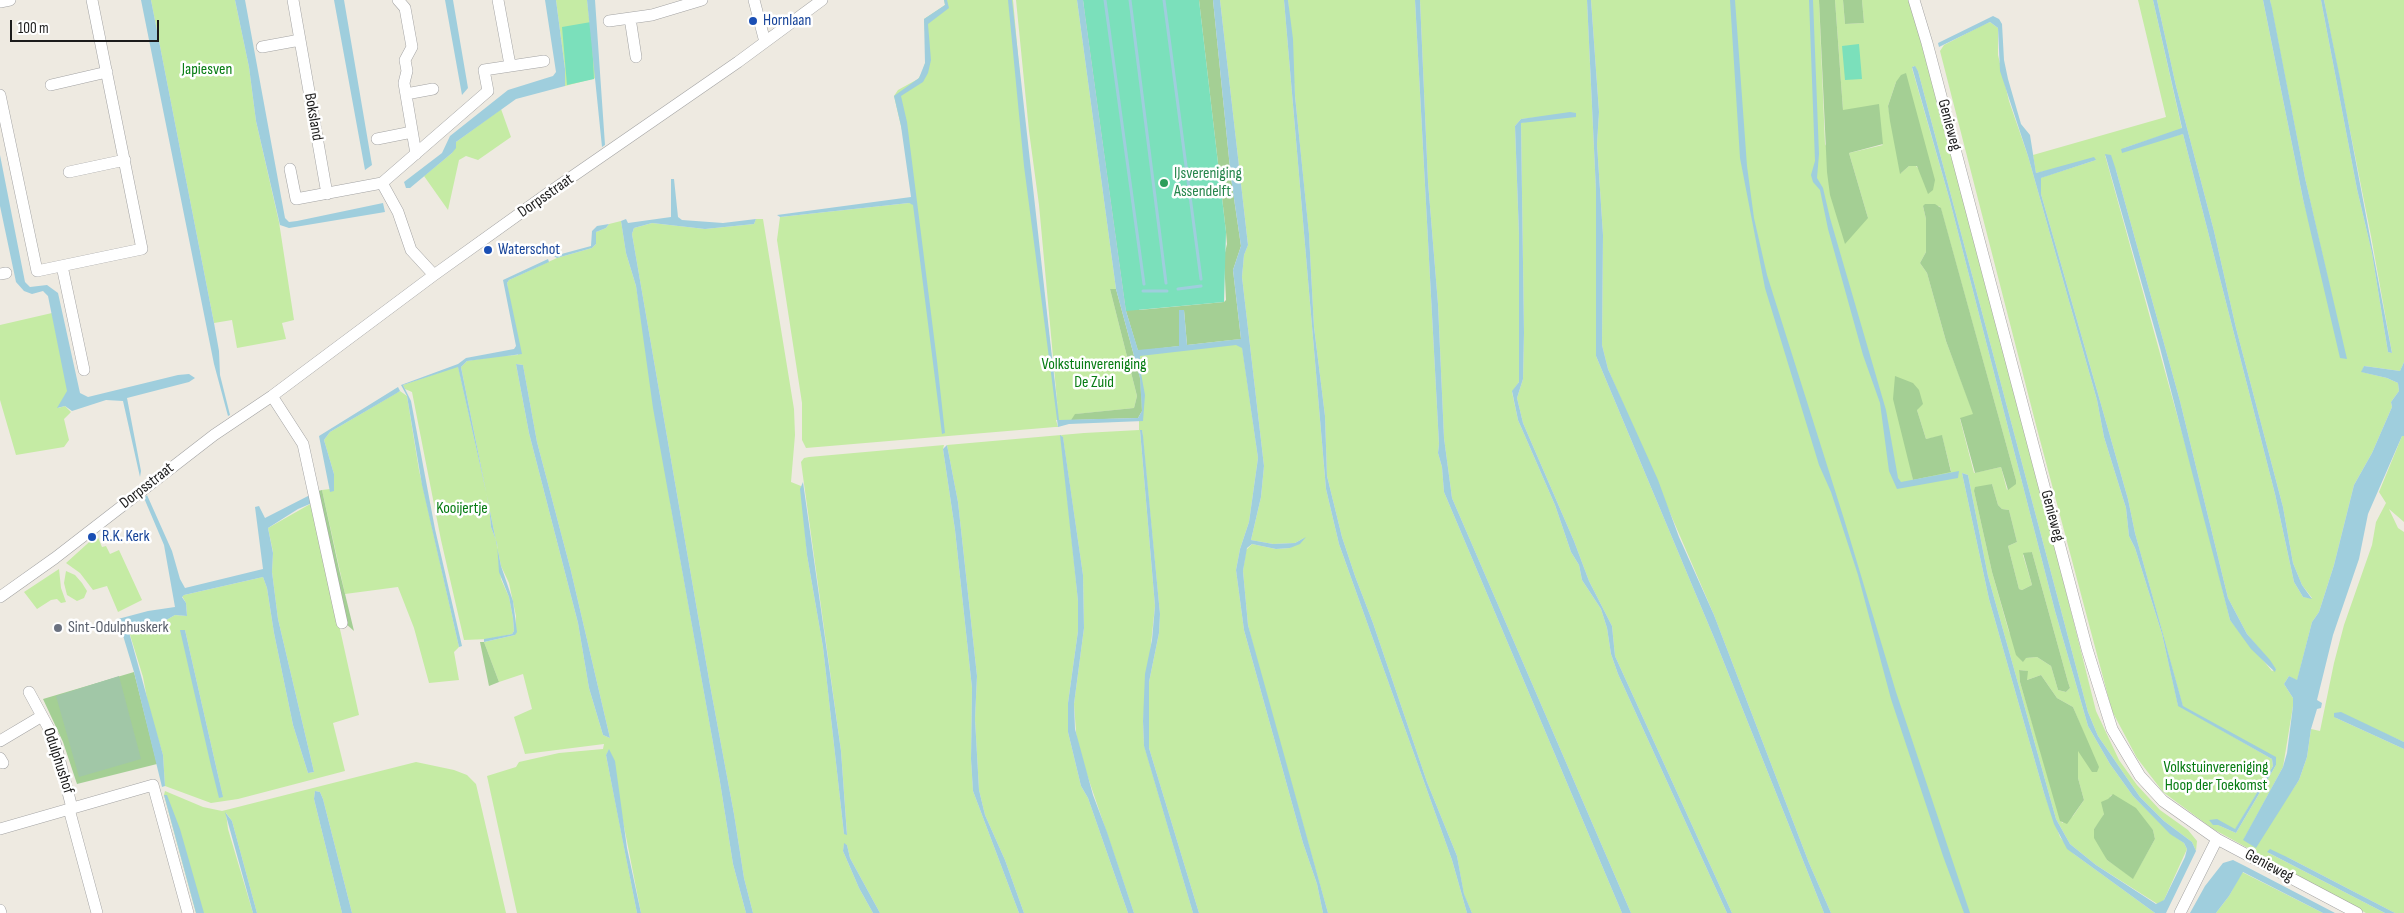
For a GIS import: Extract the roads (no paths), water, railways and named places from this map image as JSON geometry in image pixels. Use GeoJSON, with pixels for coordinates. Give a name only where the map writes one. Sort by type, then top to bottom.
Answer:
{"type":"FeatureCollection","features":[{"type":"Feature","properties":{"kind":"street"},"geometry":{"type":"LineString","coordinates":[[0,2],[10,0]]}},
{"type":"Feature","properties":{"kind":"street"},"geometry":{"type":"LineString","coordinates":[[0,95],[37,270],[142,249],[92,0]]}},
{"type":"Feature","properties":{"kind":"street","name":"Boksland"},"geometry":{"type":"LineString","coordinates":[[293,0],[327,194]]}},
{"type":"Feature","properties":{"kind":"street"},"geometry":{"type":"LineString","coordinates":[[398,0],[405,8],[412,47],[405,60],[406,94],[416,154]]}},
{"type":"Feature","properties":{"kind":"street"},"geometry":{"type":"LineString","coordinates":[[498,0],[510,66]]}},
{"type":"Feature","properties":{"kind":"street"},"geometry":{"type":"LineString","coordinates":[[609,21],[652,15],[702,0]]}},
{"type":"Feature","properties":{"kind":"street"},"geometry":{"type":"LineString","coordinates":[[754,0],[765,42]]}},
{"type":"Feature","properties":{"kind":"street","name":"Dorpsstraat"},"geometry":{"type":"LineString","coordinates":[[0,597],[55,558],[214,435],[272,396],[434,275],[822,0]]}},
{"type":"Feature","properties":{"kind":"street","name":"Genieweg"},"geometry":{"type":"LineString","coordinates":[[1914,0],[1927,42],[2087,649],[2112,729],[2140,776],[2163,801],[2217,838],[2357,913]]}},
{"type":"Feature","properties":{"kind":"street"},"geometry":{"type":"LineString","coordinates":[[630,18],[636,57]]}},
{"type":"Feature","properties":{"kind":"street"},"geometry":{"type":"LineString","coordinates":[[262,47],[300,40]]}},
{"type":"Feature","properties":{"kind":"street"},"geometry":{"type":"LineString","coordinates":[[290,169],[296,199],[382,183],[488,91],[484,70],[544,61]]}},
{"type":"Feature","properties":{"kind":"street"},"geometry":{"type":"LineString","coordinates":[[51,85],[107,72]]}},
{"type":"Feature","properties":{"kind":"street"},"geometry":{"type":"LineString","coordinates":[[406,94],[433,89]]}},
{"type":"Feature","properties":{"kind":"street"},"geometry":{"type":"LineString","coordinates":[[377,139],[412,132]]}},
{"type":"Feature","properties":{"kind":"street"},"geometry":{"type":"LineString","coordinates":[[69,172],[124,160]]}},
{"type":"Feature","properties":{"kind":"street"},"geometry":{"type":"LineString","coordinates":[[382,183],[398,212],[411,250],[434,275]]}},
{"type":"Feature","properties":{"kind":"street"},"geometry":{"type":"LineString","coordinates":[[62,266],[84,370]]}},
{"type":"Feature","properties":{"kind":"street"},"geometry":{"type":"LineString","coordinates":[[272,396],[303,444],[342,623]]}},
{"type":"Feature","properties":{"kind":"street","name":"Odulphushof"},"geometry":{"type":"LineString","coordinates":[[29,692],[54,738],[97,913]]}},
{"type":"Feature","properties":{"kind":"street","name":"Odulphushof"},"geometry":{"type":"LineString","coordinates":[[0,741],[42,716]]}},
{"type":"Feature","properties":{"kind":"street"},"geometry":{"type":"LineString","coordinates":[[0,829],[153,785],[188,913]]}},
{"type":"Feature","properties":{"kind":"street"},"geometry":{"type":"LineString","coordinates":[[2180,913],[2217,838]]}},
{"type":"Feature","properties":{"kind":"water"},"geometry":{"type":"Polygon","coordinates":[[[141,0],[151,0],[214,323],[219,351],[220,375],[230,415],[228,416],[214,364],[141,0]]]}},
{"type":"Feature","properties":{"kind":"water"},"geometry":{"type":"Polygon","coordinates":[[[235,0],[245,0],[285,218],[289,222],[297,221],[383,203],[385,212],[289,228],[280,225],[256,121],[249,67],[235,0]]]}},
{"type":"Feature","properties":{"kind":"water"},"geometry":{"type":"Polygon","coordinates":[[[334,0],[344,0],[372,165],[365,170],[334,0]]]}},
{"type":"Feature","properties":{"kind":"water"},"geometry":{"type":"Polygon","coordinates":[[[445,0],[453,0],[468,88],[462,95],[445,0]]]}},
{"type":"Feature","properties":{"kind":"water"},"geometry":{"type":"Polygon","coordinates":[[[545,0],[556,0],[565,69],[565,86],[516,99],[456,142],[456,148],[452,153],[410,188],[406,188],[404,182],[442,153],[450,136],[508,90],[553,76],[556,72],[545,0]]]}},
{"type":"Feature","properties":{"kind":"water"},"geometry":{"type":"Polygon","coordinates":[[[587,0],[595,0],[605,145],[602,147],[587,0]]]}},
{"type":"Feature","properties":{"kind":"water"},"geometry":{"type":"Polygon","coordinates":[[[944,0],[947,0],[949,8],[928,24],[931,60],[928,73],[923,82],[901,96],[907,122],[937,361],[945,433],[942,434],[913,205],[909,203],[780,217],[777,215],[911,197],[901,126],[894,96],[919,78],[925,63],[924,19],[945,5],[944,0]]]}},
{"type":"Feature","properties":{"kind":"water"},"geometry":{"type":"Polygon","coordinates":[[[1008,0],[1012,0],[1059,420],[1138,418],[1142,411],[1140,378],[1116,289],[1077,0],[1083,0],[1126,311],[1138,350],[1179,346],[1179,310],[1184,310],[1187,345],[1241,339],[1233,270],[1241,246],[1231,178],[1213,0],[1220,0],[1248,245],[1244,255],[1242,277],[1264,466],[1261,497],[1251,540],[1273,544],[1295,543],[1306,537],[1300,544],[1290,548],[1276,549],[1252,544],[1247,548],[1243,571],[1248,625],[1328,913],[1323,913],[1317,884],[1303,843],[1244,630],[1236,570],[1240,549],[1249,522],[1258,458],[1242,348],[1236,345],[1140,356],[1140,368],[1145,395],[1143,421],[1069,424],[1058,427],[1024,166],[1008,0]]]}},
{"type":"Feature","properties":{"kind":"water"},"geometry":{"type":"Polygon","coordinates":[[[1284,0],[1288,0],[1293,39],[1295,96],[1309,234],[1314,327],[1325,416],[1327,476],[1342,537],[1427,782],[1457,856],[1464,894],[1472,913],[1467,913],[1452,860],[1339,544],[1326,489],[1284,0]]]}},
{"type":"Feature","properties":{"kind":"water"},"geometry":{"type":"Polygon","coordinates":[[[1415,0],[1420,0],[1428,182],[1438,304],[1444,438],[1452,498],[1631,913],[1622,913],[1444,492],[1442,467],[1438,453],[1415,0]]]}},
{"type":"Feature","properties":{"kind":"water"},"geometry":{"type":"Polygon","coordinates":[[[1587,0],[1591,0],[1599,112],[1597,144],[1603,235],[1602,345],[1608,369],[1658,480],[1679,537],[1714,615],[1809,863],[1831,913],[1824,913],[1715,640],[1596,356],[1596,191],[1587,0]]]}},
{"type":"Feature","properties":{"kind":"water"},"geometry":{"type":"Polygon","coordinates":[[[1730,0],[1735,0],[1747,166],[1754,218],[1767,275],[1896,692],[1970,913],[1964,913],[1891,699],[1858,575],[1831,492],[1819,465],[1765,288],[1740,158],[1730,0]]]}},
{"type":"Feature","properties":{"kind":"water"},"geometry":{"type":"Polygon","coordinates":[[[1809,0],[1813,0],[1819,154],[1817,178],[1823,188],[1886,410],[1898,478],[1901,482],[1959,471],[1958,478],[1897,489],[1889,471],[1880,403],[1863,355],[1828,229],[1820,190],[1813,182],[1811,175],[1815,161],[1809,0]]]}},
{"type":"Feature","properties":{"kind":"water"},"geometry":{"type":"Polygon","coordinates":[[[2153,0],[2157,0],[2176,86],[2214,231],[2236,328],[2283,507],[2293,563],[2302,585],[2312,599],[2303,597],[2294,582],[2275,494],[2183,134],[2122,153],[2121,149],[2182,128],[2153,0]]]}},
{"type":"Feature","properties":{"kind":"water"},"geometry":{"type":"Polygon","coordinates":[[[2263,0],[2270,0],[2272,8],[2305,178],[2347,359],[2340,358],[2303,199],[2263,0]]]}},
{"type":"Feature","properties":{"kind":"water"},"geometry":{"type":"Polygon","coordinates":[[[2321,0],[2324,0],[2340,78],[2392,353],[2388,352],[2372,253],[2357,189],[2321,0]]]}},
{"type":"Feature","properties":{"kind":"water"},"geometry":{"type":"Polygon","coordinates":[[[1993,16],[1999,19],[2002,24],[2004,60],[2008,79],[2021,124],[2030,135],[2036,173],[2094,157],[2096,160],[2041,178],[2041,194],[2128,499],[2135,533],[2183,706],[2276,757],[2276,765],[2236,833],[2218,825],[2213,825],[2209,820],[2217,819],[2235,829],[2273,766],[2272,759],[2178,706],[2162,634],[2135,548],[2129,536],[2126,508],[2104,437],[2097,400],[2028,156],[2000,71],[1998,28],[1990,22],[1939,47],[1938,43],[1993,16]]]}},
{"type":"Feature","properties":{"kind":"water"},"geometry":{"type":"Polygon","coordinates":[[[1915,66],[1918,71],[2088,712],[2098,736],[2140,797],[2164,821],[2192,842],[2196,851],[2166,913],[2155,913],[2067,849],[2054,824],[2044,793],[1989,599],[1962,473],[1968,475],[1988,576],[2056,819],[2070,844],[2096,865],[2156,904],[2164,900],[2187,849],[2184,843],[2170,834],[2133,796],[2110,764],[2088,726],[2055,611],[1950,201],[1912,67],[1915,66]]]}},
{"type":"Feature","properties":{"kind":"water"},"geometry":{"type":"Polygon","coordinates":[[[1570,112],[1576,113],[1576,117],[1521,123],[1524,333],[1523,379],[1517,398],[1523,423],[1574,541],[1589,581],[1612,626],[1615,656],[1732,913],[1727,913],[1618,674],[1611,654],[1607,628],[1601,609],[1582,580],[1579,565],[1571,552],[1555,505],[1518,420],[1512,391],[1519,382],[1519,235],[1515,126],[1521,119],[1570,112]]]}},
{"type":"Feature","properties":{"kind":"water"},"geometry":{"type":"Polygon","coordinates":[[[2105,154],[2111,155],[2116,170],[2180,401],[2228,598],[2247,634],[2270,660],[2276,669],[2275,672],[2251,649],[2230,620],[2160,348],[2105,154]]]}},
{"type":"Feature","properties":{"kind":"water"},"geometry":{"type":"Polygon","coordinates":[[[0,155],[25,282],[30,287],[47,285],[58,293],[80,393],[88,397],[178,375],[189,374],[195,378],[189,382],[127,398],[141,471],[140,477],[123,401],[106,400],[72,411],[65,406],[57,408],[67,391],[48,296],[43,291],[32,294],[24,291],[16,282],[0,206],[0,155]]]}},
{"type":"Feature","properties":{"kind":"water"},"geometry":{"type":"Polygon","coordinates":[[[671,179],[674,179],[678,217],[682,220],[723,223],[756,219],[754,224],[705,229],[652,223],[634,228],[632,234],[744,878],[753,913],[746,913],[733,864],[653,408],[636,286],[626,253],[621,221],[626,219],[628,223],[671,217],[671,179]]]}},
{"type":"Feature","properties":{"kind":"water"},"geometry":{"type":"Polygon","coordinates":[[[609,224],[606,228],[596,232],[596,244],[592,248],[557,258],[554,256],[591,246],[592,231],[597,226],[609,224]]]}},
{"type":"Feature","properties":{"kind":"water"},"geometry":{"type":"Polygon","coordinates":[[[548,259],[549,262],[509,280],[507,283],[522,354],[467,361],[461,367],[487,494],[458,367],[403,385],[411,401],[435,529],[462,646],[459,647],[422,485],[407,396],[401,385],[458,364],[466,358],[514,349],[516,346],[503,280],[548,259]]]}},
{"type":"Feature","properties":{"kind":"water"},"geometry":{"type":"Polygon","coordinates":[[[2404,362],[2404,436],[2402,436],[2368,514],[2359,559],[2333,635],[2317,700],[2322,703],[2321,708],[2317,709],[2311,729],[2307,757],[2299,780],[2256,848],[2243,840],[2283,767],[2287,753],[2293,698],[2284,684],[2289,676],[2297,680],[2312,622],[2319,612],[2334,565],[2354,485],[2372,453],[2392,407],[2391,402],[2399,391],[2398,383],[2387,378],[2361,372],[2364,366],[2400,371],[2404,362]]]}},
{"type":"Feature","properties":{"kind":"water"},"geometry":{"type":"Polygon","coordinates":[[[516,364],[523,365],[537,442],[571,571],[610,738],[603,735],[589,688],[578,623],[529,433],[516,364]]]}},
{"type":"Feature","properties":{"kind":"water"},"geometry":{"type":"Polygon","coordinates":[[[398,387],[400,391],[330,432],[324,440],[334,474],[334,491],[330,492],[319,436],[398,387]]]}},
{"type":"Feature","properties":{"kind":"water"},"geometry":{"type":"Polygon","coordinates":[[[1140,430],[1142,430],[1143,436],[1160,614],[1159,633],[1149,682],[1149,748],[1199,913],[1193,913],[1144,746],[1145,674],[1152,640],[1155,606],[1140,430]]]}},
{"type":"Feature","properties":{"kind":"water"},"geometry":{"type":"Polygon","coordinates":[[[1060,435],[1063,437],[1083,575],[1084,628],[1074,704],[1075,729],[1093,795],[1134,913],[1128,913],[1088,798],[1081,786],[1068,732],[1068,703],[1078,631],[1078,601],[1060,435]]]}},
{"type":"Feature","properties":{"kind":"water"},"geometry":{"type":"Polygon","coordinates":[[[947,445],[958,502],[977,676],[975,719],[979,790],[985,815],[1005,860],[1024,913],[1019,913],[973,791],[971,759],[972,688],[955,530],[943,449],[947,445]]]}},
{"type":"Feature","properties":{"kind":"water"},"geometry":{"type":"Polygon","coordinates":[[[803,482],[841,751],[847,835],[844,834],[823,647],[807,555],[800,489],[803,482]]]}},
{"type":"Feature","properties":{"kind":"water"},"geometry":{"type":"Polygon","coordinates":[[[147,495],[172,551],[180,579],[185,588],[263,569],[255,507],[259,506],[265,518],[310,495],[312,503],[298,509],[268,528],[273,553],[272,572],[278,619],[314,772],[308,773],[293,725],[274,633],[267,588],[263,577],[184,595],[182,597],[186,603],[187,616],[175,615],[161,623],[127,625],[163,755],[165,786],[162,787],[134,672],[118,619],[148,611],[175,607],[164,545],[144,498],[147,495]]]}},
{"type":"Feature","properties":{"kind":"water"},"geometry":{"type":"Polygon","coordinates":[[[489,507],[496,539],[491,527],[489,507]]]}},
{"type":"Feature","properties":{"kind":"water"},"geometry":{"type":"Polygon","coordinates":[[[497,548],[513,601],[517,632],[515,635],[484,642],[484,639],[512,634],[514,631],[509,597],[499,572],[497,548]]]}},
{"type":"Feature","properties":{"kind":"water"},"geometry":{"type":"Polygon","coordinates":[[[180,630],[185,630],[223,797],[219,798],[211,766],[180,630]]]}},
{"type":"Feature","properties":{"kind":"water"},"geometry":{"type":"Polygon","coordinates":[[[2341,712],[2404,742],[2404,749],[2334,717],[2334,713],[2341,712]]]}},
{"type":"Feature","properties":{"kind":"water"},"geometry":{"type":"Polygon","coordinates":[[[609,749],[615,761],[627,848],[641,913],[637,913],[618,817],[606,755],[609,749]]]}},
{"type":"Feature","properties":{"kind":"water"},"geometry":{"type":"Polygon","coordinates":[[[315,791],[320,792],[323,799],[352,913],[342,913],[314,799],[315,791]]]}},
{"type":"Feature","properties":{"kind":"water"},"geometry":{"type":"Polygon","coordinates":[[[164,795],[167,795],[180,829],[204,913],[196,913],[164,795]]]}},
{"type":"Feature","properties":{"kind":"water"},"geometry":{"type":"Polygon","coordinates":[[[225,812],[232,821],[257,913],[253,913],[225,812]]]}},
{"type":"Feature","properties":{"kind":"water"},"geometry":{"type":"Polygon","coordinates":[[[844,843],[847,845],[850,858],[880,913],[873,913],[859,888],[843,851],[844,843]]]}},
{"type":"Feature","properties":{"kind":"water"},"geometry":{"type":"Polygon","coordinates":[[[2270,849],[2395,913],[2385,913],[2267,852],[2270,849]]]}},
{"type":"Feature","properties":{"kind":"water"},"geometry":{"type":"Polygon","coordinates":[[[2233,860],[2335,913],[2323,913],[2243,872],[2229,896],[2216,913],[2190,913],[2205,886],[2223,863],[2233,860]]]}},
{"type":"Feature","properties":{"kind":"waterway"},"geometry":{"type":"LineString","coordinates":[[1105,0],[1144,284]]}},
{"type":"Feature","properties":{"kind":"waterway"},"geometry":{"type":"LineString","coordinates":[[1130,0],[1166,283]]}},
{"type":"Feature","properties":{"kind":"waterway"},"geometry":{"type":"LineString","coordinates":[[1164,0],[1201,279]]}},
{"type":"Feature","properties":{"kind":"waterway"},"geometry":{"type":"LineString","coordinates":[[1178,289],[1201,286]]}},
{"type":"Feature","properties":{"kind":"waterway"},"geometry":{"type":"LineString","coordinates":[[1143,291],[1167,291]]}},
{"type":"Feature","properties":{"kind":"place","name":"Hornlaan"},"geometry":{"type":"Point","coordinates":[753,21]}},
{"type":"Feature","properties":{"kind":"place","name":"IJsvereniging Assendelft"},"geometry":{"type":"Point","coordinates":[1164,183]}},
{"type":"Feature","properties":{"kind":"place","name":"Waterschot"},"geometry":{"type":"Point","coordinates":[488,250]}},
{"type":"Feature","properties":{"kind":"place","name":"R.K. Kerk"},"geometry":{"type":"Point","coordinates":[92,537]}},
{"type":"Feature","properties":{"kind":"place","name":"Sint-Odulphuskerk"},"geometry":{"type":"Point","coordinates":[58,628]}},
{"type":"Feature","properties":{"kind":"park label","name":"Japiesven"},"geometry":{"type":"Point","coordinates":[207,70]}},
{"type":"Feature","properties":{"kind":"park label","name":"Volkstuinvereniging De Zuid"},"geometry":{"type":"Point","coordinates":[1094,374]}},
{"type":"Feature","properties":{"kind":"park label","name":"Kooijertje"},"geometry":{"type":"Point","coordinates":[462,509]}},
{"type":"Feature","properties":{"kind":"park label","name":"Volkstuinvereniging Hoop der Toekomst"},"geometry":{"type":"Point","coordinates":[2216,777]}}]}
